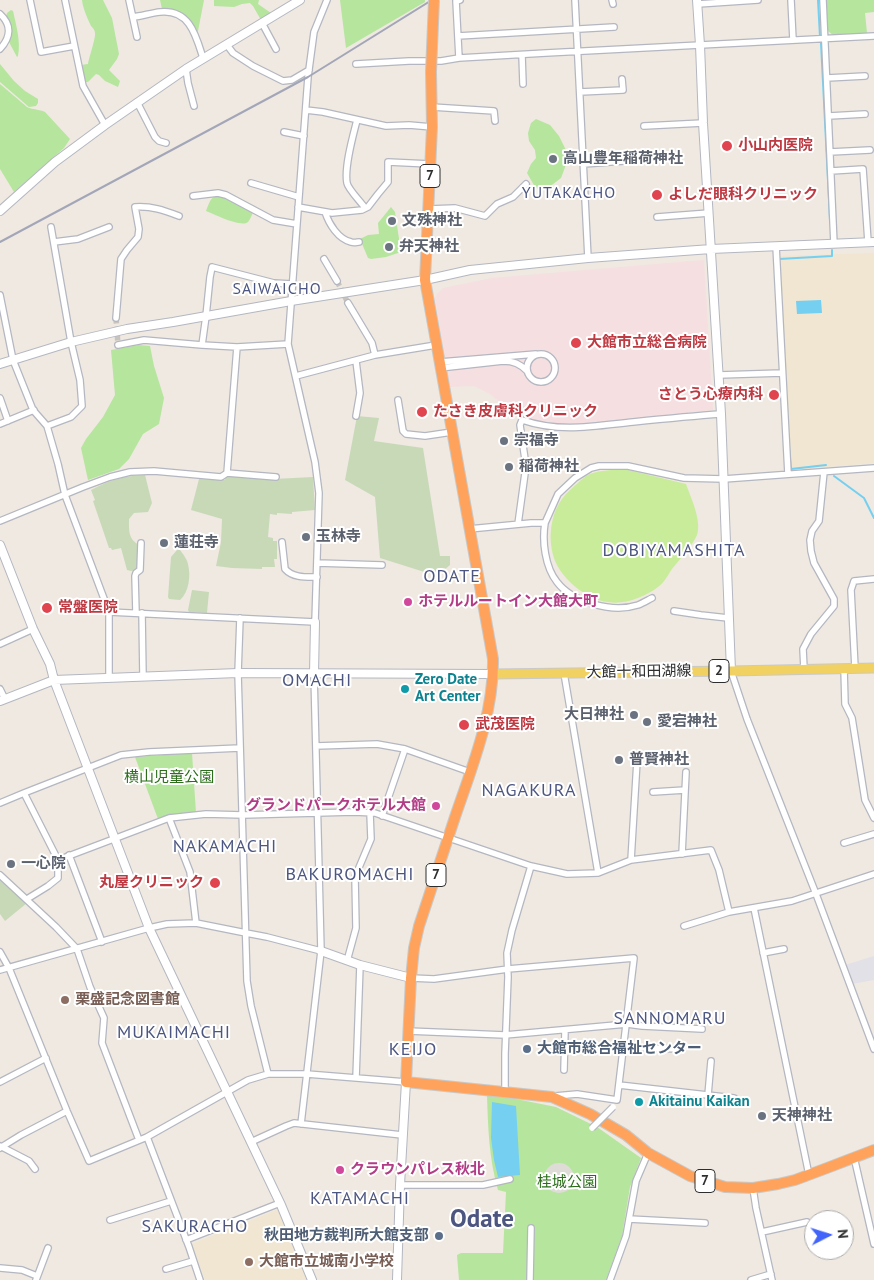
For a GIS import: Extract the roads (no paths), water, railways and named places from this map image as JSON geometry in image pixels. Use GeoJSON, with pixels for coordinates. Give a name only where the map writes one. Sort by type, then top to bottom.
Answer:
{"type":"FeatureCollection","features":[{"type":"Feature","properties":{"kind":"highway","name":"7"},"geometry":{"type":"LineString","coordinates":[[434,0],[432,127],[425,280],[492,659],[493,674],[490,700],[470,772],[419,926],[414,948],[406,1082],[552,1096],[590,1114],[626,1136],[648,1153],[690,1176],[725,1187],[753,1188],[778,1184],[809,1175],[874,1150]]}},
{"type":"Feature","properties":{"kind":"main road","name":"大館十和田湖線"},"geometry":{"type":"LineString","coordinates":[[493,674],[874,668]]}},
{"type":"Feature","properties":{"kind":"street"},"geometry":{"type":"LineString","coordinates":[[30,0],[41,52],[74,46]]}},
{"type":"Feature","properties":{"kind":"street"},"geometry":{"type":"LineString","coordinates":[[65,0],[83,86],[105,125]]}},
{"type":"Feature","properties":{"kind":"street"},"geometry":{"type":"LineString","coordinates":[[129,0],[137,37]]}},
{"type":"Feature","properties":{"kind":"street"},"geometry":{"type":"LineString","coordinates":[[0,211],[55,162],[137,102],[297,0]]}},
{"type":"Feature","properties":{"kind":"street"},"geometry":{"type":"LineString","coordinates":[[301,1124],[321,952],[314,674],[319,493],[315,462],[288,344],[309,70],[314,32],[327,0]]}},
{"type":"Feature","properties":{"kind":"street"},"geometry":{"type":"LineString","coordinates":[[459,58],[456,1],[460,0]]}},
{"type":"Feature","properties":{"kind":"street"},"geometry":{"type":"LineString","coordinates":[[575,0],[588,258]]}},
{"type":"Feature","properties":{"kind":"street"},"geometry":{"type":"LineString","coordinates":[[758,0],[698,2],[708,213],[721,414],[731,671],[747,719],[816,894],[874,1049]]}},
{"type":"Feature","properties":{"kind":"street"},"geometry":{"type":"LineString","coordinates":[[791,0],[793,40]]}},
{"type":"Feature","properties":{"kind":"street"},"geometry":{"type":"LineString","coordinates":[[823,0],[834,244]]}},
{"type":"Feature","properties":{"kind":"street"},"geometry":{"type":"LineString","coordinates":[[133,17],[160,12],[176,14],[186,21],[194,31],[204,58]]}},
{"type":"Feature","properties":{"kind":"street"},"geometry":{"type":"LineString","coordinates":[[0,14],[9,26],[9,35],[6,43],[0,49]]}},
{"type":"Feature","properties":{"kind":"street"},"geometry":{"type":"LineString","coordinates":[[262,23],[276,49]]}},
{"type":"Feature","properties":{"kind":"street"},"geometry":{"type":"LineString","coordinates":[[458,36],[614,27]]}},
{"type":"Feature","properties":{"kind":"street"},"geometry":{"type":"LineString","coordinates":[[356,64],[441,61],[459,58],[874,36]]}},
{"type":"Feature","properties":{"kind":"street"},"geometry":{"type":"LineString","coordinates":[[226,45],[252,66],[283,81],[292,80],[309,70]]}},
{"type":"Feature","properties":{"kind":"street"},"geometry":{"type":"LineString","coordinates":[[522,55],[523,84]]}},
{"type":"Feature","properties":{"kind":"street"},"geometry":{"type":"LineString","coordinates":[[186,69],[194,106]]}},
{"type":"Feature","properties":{"kind":"street"},"geometry":{"type":"LineString","coordinates":[[827,78],[865,76]]}},
{"type":"Feature","properties":{"kind":"street"},"geometry":{"type":"LineString","coordinates":[[580,92],[623,90],[622,79]]}},
{"type":"Feature","properties":{"kind":"street"},"geometry":{"type":"LineString","coordinates":[[137,102],[155,137],[159,141],[166,142]]}},
{"type":"Feature","properties":{"kind":"street"},"geometry":{"type":"LineString","coordinates":[[432,107],[494,111],[495,121]]}},
{"type":"Feature","properties":{"kind":"street"},"geometry":{"type":"LineString","coordinates":[[306,110],[386,126],[432,127]]}},
{"type":"Feature","properties":{"kind":"street"},"geometry":{"type":"LineString","coordinates":[[829,116],[865,114]]}},
{"type":"Feature","properties":{"kind":"street"},"geometry":{"type":"LineString","coordinates":[[357,120],[347,166],[347,184],[365,208]]}},
{"type":"Feature","properties":{"kind":"street"},"geometry":{"type":"LineString","coordinates":[[644,126],[703,123]]}},
{"type":"Feature","properties":{"kind":"street"},"geometry":{"type":"LineString","coordinates":[[284,132],[304,136]]}},
{"type":"Feature","properties":{"kind":"street"},"geometry":{"type":"LineString","coordinates":[[830,152],[870,150]]}},
{"type":"Feature","properties":{"kind":"street"},"geometry":{"type":"LineString","coordinates":[[584,164],[624,161]]}},
{"type":"Feature","properties":{"kind":"street"},"geometry":{"type":"LineString","coordinates":[[298,207],[332,213],[365,208],[368,207],[388,182],[388,162],[430,164]]}},
{"type":"Feature","properties":{"kind":"street"},"geometry":{"type":"LineString","coordinates":[[0,364],[71,342],[127,329],[291,300],[425,280],[470,270],[588,258],[711,249],[871,242],[863,170],[831,171]]}},
{"type":"Feature","properties":{"kind":"street"},"geometry":{"type":"LineString","coordinates":[[250,183],[299,196]]}},
{"type":"Feature","properties":{"kind":"street"},"geometry":{"type":"LineString","coordinates":[[429,209],[455,208],[485,216],[497,204],[513,197],[526,184]]}},
{"type":"Feature","properties":{"kind":"street"},"geometry":{"type":"LineString","coordinates":[[194,196],[218,193],[226,195],[273,220],[297,224]]}},
{"type":"Feature","properties":{"kind":"street"},"geometry":{"type":"LineString","coordinates":[[116,318],[121,259],[138,237],[139,229],[135,207],[147,206],[179,216]]}},
{"type":"Feature","properties":{"kind":"street"},"geometry":{"type":"LineString","coordinates":[[325,212],[332,229],[350,242],[360,242]]}},
{"type":"Feature","properties":{"kind":"street"},"geometry":{"type":"LineString","coordinates":[[657,217],[708,213]]}},
{"type":"Feature","properties":{"kind":"street"},"geometry":{"type":"LineString","coordinates":[[47,426],[71,417],[82,406],[80,380],[71,342],[51,226]]}},
{"type":"Feature","properties":{"kind":"street"},"geometry":{"type":"LineString","coordinates":[[54,242],[78,239],[109,228]]}},
{"type":"Feature","properties":{"kind":"street"},"geometry":{"type":"LineString","coordinates":[[776,246],[788,474]]}},
{"type":"Feature","properties":{"kind":"street"},"geometry":{"type":"LineString","coordinates":[[324,259],[337,281]]}},
{"type":"Feature","properties":{"kind":"street"},"geometry":{"type":"LineString","coordinates":[[202,346],[212,267],[274,283],[292,284]]}},
{"type":"Feature","properties":{"kind":"street"},"geometry":{"type":"LineString","coordinates":[[0,295],[13,360],[34,410],[47,426],[65,495],[109,612],[108,678]]}},
{"type":"Feature","properties":{"kind":"street"},"geometry":{"type":"LineString","coordinates":[[348,302],[372,343],[375,355]]}},
{"type":"Feature","properties":{"kind":"street"},"geometry":{"type":"LineString","coordinates":[[118,345],[144,340],[202,346],[238,347],[288,344]]}},
{"type":"Feature","properties":{"kind":"street"},"geometry":{"type":"LineString","coordinates":[[296,376],[375,355],[436,345]]}},
{"type":"Feature","properties":{"kind":"street"},"geometry":{"type":"LineString","coordinates":[[227,473],[238,347]]}},
{"type":"Feature","properties":{"kind":"street"},"geometry":{"type":"LineString","coordinates":[[527,371],[529,361],[536,354]]}},
{"type":"Feature","properties":{"kind":"street"},"geometry":{"type":"LineString","coordinates":[[545,354],[552,358],[556,367],[554,375],[547,382],[537,382],[522,366],[513,361],[440,365],[545,354]]}},
{"type":"Feature","properties":{"kind":"street"},"geometry":{"type":"LineString","coordinates":[[356,361],[360,393],[356,416]]}},
{"type":"Feature","properties":{"kind":"street"},"geometry":{"type":"LineString","coordinates":[[719,375],[782,373]]}},
{"type":"Feature","properties":{"kind":"street"},"geometry":{"type":"LineString","coordinates":[[0,398],[8,421]]}},
{"type":"Feature","properties":{"kind":"street"},"geometry":{"type":"LineString","coordinates":[[398,400],[403,431],[406,434],[426,436],[452,432]]}},
{"type":"Feature","properties":{"kind":"street"},"geometry":{"type":"LineString","coordinates":[[0,424],[34,410]]}},
{"type":"Feature","properties":{"kind":"street"},"geometry":{"type":"LineString","coordinates":[[518,524],[526,466],[520,425],[522,420],[554,428],[580,428],[721,414]]}},
{"type":"Feature","properties":{"kind":"street"},"geometry":{"type":"LineString","coordinates":[[652,598],[637,605],[612,608],[595,605],[568,592],[557,582],[547,562],[543,541],[545,523],[558,494],[574,478],[599,466],[628,466],[684,478],[724,479],[874,468]]}},
{"type":"Feature","properties":{"kind":"street"},"geometry":{"type":"LineString","coordinates":[[0,521],[110,477],[130,472],[154,471],[221,477],[227,473],[276,477]]}},
{"type":"Feature","properties":{"kind":"street"},"geometry":{"type":"LineString","coordinates":[[804,669],[803,649],[811,634],[834,606],[834,600],[814,563],[810,540],[812,531],[819,520],[824,472]]}},
{"type":"Feature","properties":{"kind":"street"},"geometry":{"type":"LineString","coordinates":[[469,529],[545,523]]}},
{"type":"Feature","properties":{"kind":"street"},"geometry":{"type":"LineString","coordinates":[[282,542],[287,572],[302,577],[317,577]]}},
{"type":"Feature","properties":{"kind":"street"},"geometry":{"type":"LineString","coordinates":[[141,543],[140,570],[135,576],[143,677]]}},
{"type":"Feature","properties":{"kind":"street"},"geometry":{"type":"LineString","coordinates":[[0,545],[50,664],[54,680],[149,928],[280,1203],[312,1280]]}},
{"type":"Feature","properties":{"kind":"street"},"geometry":{"type":"LineString","coordinates":[[317,563],[382,565]]}},
{"type":"Feature","properties":{"kind":"street"},"geometry":{"type":"LineString","coordinates":[[855,668],[852,590],[854,581],[874,579]]}},
{"type":"Feature","properties":{"kind":"street"},"geometry":{"type":"LineString","coordinates":[[674,611],[728,618]]}},
{"type":"Feature","properties":{"kind":"street"},"geometry":{"type":"LineString","coordinates":[[109,612],[316,622]]}},
{"type":"Feature","properties":{"kind":"street"},"geometry":{"type":"LineString","coordinates":[[240,618],[238,673],[247,981],[251,1006],[268,1074]]}},
{"type":"Feature","properties":{"kind":"street"},"geometry":{"type":"LineString","coordinates":[[0,644],[34,629]]}},
{"type":"Feature","properties":{"kind":"street"},"geometry":{"type":"LineString","coordinates":[[844,668],[845,704],[852,718],[865,800],[874,818]]}},
{"type":"Feature","properties":{"kind":"street"},"geometry":{"type":"LineString","coordinates":[[0,689],[3,700],[54,680],[238,673],[493,674]]}},
{"type":"Feature","properties":{"kind":"street"},"geometry":{"type":"LineString","coordinates":[[564,673],[598,873]]}},
{"type":"Feature","properties":{"kind":"street"},"geometry":{"type":"LineString","coordinates":[[316,746],[377,744],[405,749],[470,772]]}},
{"type":"Feature","properties":{"kind":"street"},"geometry":{"type":"LineString","coordinates":[[0,803],[121,755],[240,748]]}},
{"type":"Feature","properties":{"kind":"street"},"geometry":{"type":"LineString","coordinates":[[382,816],[405,749]]}},
{"type":"Feature","properties":{"kind":"street"},"geometry":{"type":"LineString","coordinates":[[631,860],[637,761]]}},
{"type":"Feature","properties":{"kind":"street"},"geometry":{"type":"LineString","coordinates":[[682,854],[686,772]]}},
{"type":"Feature","properties":{"kind":"street"},"geometry":{"type":"LineString","coordinates":[[653,792],[685,790]]}},
{"type":"Feature","properties":{"kind":"street"},"geometry":{"type":"LineString","coordinates":[[24,793],[58,860],[58,878],[27,899]]}},
{"type":"Feature","properties":{"kind":"street"},"geometry":{"type":"LineString","coordinates":[[347,960],[356,928],[355,877],[371,839],[370,813]]}},
{"type":"Feature","properties":{"kind":"street"},"geometry":{"type":"LineString","coordinates":[[58,860],[169,818],[206,814],[370,813],[531,866],[567,874],[598,873],[631,860],[711,850],[719,870],[730,912]]}},
{"type":"Feature","properties":{"kind":"street"},"geometry":{"type":"LineString","coordinates":[[169,818],[190,872],[196,923]]}},
{"type":"Feature","properties":{"kind":"street"},"geometry":{"type":"LineString","coordinates":[[844,844],[874,834]]}},
{"type":"Feature","properties":{"kind":"street"},"geometry":{"type":"LineString","coordinates":[[70,855],[102,942]]}},
{"type":"Feature","properties":{"kind":"street"},"geometry":{"type":"LineString","coordinates":[[505,1092],[507,953],[531,866]]}},
{"type":"Feature","properties":{"kind":"street"},"geometry":{"type":"LineString","coordinates":[[684,926],[730,912],[792,901],[874,874]]}},
{"type":"Feature","properties":{"kind":"street"},"geometry":{"type":"LineString","coordinates":[[0,875],[77,949],[90,987],[104,1018],[102,1043],[140,1140]]}},
{"type":"Feature","properties":{"kind":"street"},"geometry":{"type":"LineString","coordinates":[[754,908],[809,1175]]}},
{"type":"Feature","properties":{"kind":"street"},"geometry":{"type":"LineString","coordinates":[[0,970],[149,928],[167,924],[196,923],[267,937],[411,978],[434,979],[508,969],[634,958],[616,1105],[592,1128]]}},
{"type":"Feature","properties":{"kind":"street"},"geometry":{"type":"LineString","coordinates":[[763,953],[784,949]]}},
{"type":"Feature","properties":{"kind":"street"},"geometry":{"type":"LineString","coordinates":[[0,952],[9,968],[89,1161],[147,1137],[248,1080],[268,1074],[307,1074],[406,1082],[402,1134],[397,1280]]}},
{"type":"Feature","properties":{"kind":"street"},"geometry":{"type":"LineString","coordinates":[[356,1078],[360,965]]}},
{"type":"Feature","properties":{"kind":"street"},"geometry":{"type":"LineString","coordinates":[[408,1031],[506,1035],[627,1024],[702,1029]]}},
{"type":"Feature","properties":{"kind":"street"},"geometry":{"type":"LineString","coordinates":[[564,1070],[565,1030]]}},
{"type":"Feature","properties":{"kind":"street"},"geometry":{"type":"LineString","coordinates":[[624,1048],[679,1049]]}},
{"type":"Feature","properties":{"kind":"street"},"geometry":{"type":"LineString","coordinates":[[0,1082],[46,1058]]}},
{"type":"Feature","properties":{"kind":"street"},"geometry":{"type":"LineString","coordinates":[[708,1095],[710,1061]]}},
{"type":"Feature","properties":{"kind":"street"},"geometry":{"type":"LineString","coordinates":[[619,1085],[734,1098]]}},
{"type":"Feature","properties":{"kind":"street"},"geometry":{"type":"LineString","coordinates":[[552,1096],[577,1094],[617,1100]]}},
{"type":"Feature","properties":{"kind":"street"},"geometry":{"type":"LineString","coordinates":[[0,1147],[67,1111]]}},
{"type":"Feature","properties":{"kind":"street"},"geometry":{"type":"LineString","coordinates":[[251,1142],[294,1124],[402,1134]]}},
{"type":"Feature","properties":{"kind":"street"},"geometry":{"type":"LineString","coordinates":[[147,1137],[200,1280]]}},
{"type":"Feature","properties":{"kind":"street"},"geometry":{"type":"LineString","coordinates":[[0,1147],[29,1161],[35,1169]]}},
{"type":"Feature","properties":{"kind":"street"},"geometry":{"type":"LineString","coordinates":[[610,1280],[626,1236],[636,1180],[648,1153]]}},
{"type":"Feature","properties":{"kind":"street"},"geometry":{"type":"LineString","coordinates":[[854,1157],[874,1244]]}},
{"type":"Feature","properties":{"kind":"street"},"geometry":{"type":"LineString","coordinates":[[400,1185],[483,1185],[510,1179]]}},
{"type":"Feature","properties":{"kind":"street"},"geometry":{"type":"LineString","coordinates":[[751,1280],[772,1277],[753,1188]]}},
{"type":"Feature","properties":{"kind":"street"},"geometry":{"type":"LineString","coordinates":[[110,1220],[172,1201]]}},
{"type":"Feature","properties":{"kind":"street"},"geometry":{"type":"LineString","coordinates":[[186,1240],[280,1203]]}},
{"type":"Feature","properties":{"kind":"street"},"geometry":{"type":"LineString","coordinates":[[629,1219],[705,1223]]}},
{"type":"Feature","properties":{"kind":"street"},"geometry":{"type":"LineString","coordinates":[[762,1232],[804,1223]]}},
{"type":"Feature","properties":{"kind":"street"},"geometry":{"type":"LineString","coordinates":[[530,1228],[530,1280]]}},
{"type":"Feature","properties":{"kind":"street"},"geometry":{"type":"LineString","coordinates":[[0,1268],[22,1270],[37,1278],[48,1248]]}},
{"type":"Feature","properties":{"kind":"street"},"geometry":{"type":"LineString","coordinates":[[166,1269],[194,1261]]}},
{"type":"Feature","properties":{"kind":"water"},"geometry":{"type":"Polygon","coordinates":[[[821,300],[822,313],[797,314],[796,301],[821,300]]]}},
{"type":"Feature","properties":{"kind":"water"},"geometry":{"type":"Polygon","coordinates":[[[492,1102],[516,1106],[520,1175],[498,1177],[491,1138],[492,1102]]]}},
{"type":"Feature","properties":{"kind":"waterway"},"geometry":{"type":"LineString","coordinates":[[818,0],[820,37]]}},
{"type":"Feature","properties":{"kind":"waterway"},"geometry":{"type":"LineString","coordinates":[[821,43],[830,220]]}},
{"type":"Feature","properties":{"kind":"waterway"},"geometry":{"type":"LineString","coordinates":[[779,259],[832,256],[832,250]]}},
{"type":"Feature","properties":{"kind":"waterway"},"geometry":{"type":"LineString","coordinates":[[789,448],[791,469],[826,465]]}},
{"type":"Feature","properties":{"kind":"waterway"},"geometry":{"type":"LineString","coordinates":[[834,476],[864,498],[874,518]]}},
{"type":"Feature","properties":{"kind":"tunnel"},"geometry":{"type":"LineString","coordinates":[[337,281],[348,303]]}},
{"type":"Feature","properties":{"kind":"tunnel"},"geometry":{"type":"LineString","coordinates":[[116,318],[118,345]]}},
{"type":"Feature","properties":{"kind":"railway"},"geometry":{"type":"LineString","coordinates":[[0,242],[308,77],[432,0]]}},
{"type":"Feature","properties":{"kind":"place","name":"小山内医院"},"geometry":{"type":"Point","coordinates":[727,146]}},
{"type":"Feature","properties":{"kind":"place","name":"高山豊年稲荷神社"},"geometry":{"type":"Point","coordinates":[553,159]}},
{"type":"Feature","properties":{"kind":"place","name":"よしだ眼科クリニック"},"geometry":{"type":"Point","coordinates":[657,195]}},
{"type":"Feature","properties":{"kind":"place","name":"文殊神社"},"geometry":{"type":"Point","coordinates":[392,221]}},
{"type":"Feature","properties":{"kind":"place","name":"弁天神社"},"geometry":{"type":"Point","coordinates":[389,247]}},
{"type":"Feature","properties":{"kind":"place","name":"大館市立総合病院"},"geometry":{"type":"Point","coordinates":[576,343]}},
{"type":"Feature","properties":{"kind":"place","name":"さとう心療内科"},"geometry":{"type":"Point","coordinates":[774,395]}},
{"type":"Feature","properties":{"kind":"place","name":"たさき皮膚科クリニック"},"geometry":{"type":"Point","coordinates":[422,412]}},
{"type":"Feature","properties":{"kind":"place","name":"宗福寺"},"geometry":{"type":"Point","coordinates":[504,441]}},
{"type":"Feature","properties":{"kind":"place","name":"稲荷神社"},"geometry":{"type":"Point","coordinates":[509,467]}},
{"type":"Feature","properties":{"kind":"place","name":"玉林寺"},"geometry":{"type":"Point","coordinates":[306,537]}},
{"type":"Feature","properties":{"kind":"place","name":"蓮荘寺"},"geometry":{"type":"Point","coordinates":[164,543]}},
{"type":"Feature","properties":{"kind":"place","name":"ホテルルートイン大館大町"},"geometry":{"type":"Point","coordinates":[408,602]}},
{"type":"Feature","properties":{"kind":"place","name":"常盤医院"},"geometry":{"type":"Point","coordinates":[47,608]}},
{"type":"Feature","properties":{"kind":"place","name":"Zero Date Art Center"},"geometry":{"type":"Point","coordinates":[405,689]}},
{"type":"Feature","properties":{"kind":"place","name":"大日神社"},"geometry":{"type":"Point","coordinates":[634,715]}},
{"type":"Feature","properties":{"kind":"place","name":"愛宕神社"},"geometry":{"type":"Point","coordinates":[647,722]}},
{"type":"Feature","properties":{"kind":"place","name":"武茂医院"},"geometry":{"type":"Point","coordinates":[464,725]}},
{"type":"Feature","properties":{"kind":"place","name":"普賢神社"},"geometry":{"type":"Point","coordinates":[619,760]}},
{"type":"Feature","properties":{"kind":"place","name":"グランドパークホテル大館"},"geometry":{"type":"Point","coordinates":[436,806]}},
{"type":"Feature","properties":{"kind":"place","name":"一心院"},"geometry":{"type":"Point","coordinates":[11,864]}},
{"type":"Feature","properties":{"kind":"place","name":"丸屋クリニック"},"geometry":{"type":"Point","coordinates":[215,883]}},
{"type":"Feature","properties":{"kind":"place","name":"栗盛記念図書館"},"geometry":{"type":"Point","coordinates":[65,1000]}},
{"type":"Feature","properties":{"kind":"place","name":"大館市総合福祉センター"},"geometry":{"type":"Point","coordinates":[527,1049]}},
{"type":"Feature","properties":{"kind":"place","name":"Akitainu Kaikan"},"geometry":{"type":"Point","coordinates":[639,1102]}},
{"type":"Feature","properties":{"kind":"place","name":"天神神社"},"geometry":{"type":"Point","coordinates":[762,1116]}},
{"type":"Feature","properties":{"kind":"place","name":"クラウンパレス秋北"},"geometry":{"type":"Point","coordinates":[340,1170]}},
{"type":"Feature","properties":{"kind":"place","name":"秋田地方裁判所大館支部"},"geometry":{"type":"Point","coordinates":[439,1236]}},
{"type":"Feature","properties":{"kind":"place","name":"大館市立城南小学校"},"geometry":{"type":"Point","coordinates":[249,1262]}},
{"type":"Feature","properties":{"kind":"district","name":"YUTAKACHO"},"geometry":{"type":"Point","coordinates":[569,193]}},
{"type":"Feature","properties":{"kind":"district","name":"SAIWAICHO"},"geometry":{"type":"Point","coordinates":[277,289]}},
{"type":"Feature","properties":{"kind":"district","name":"DOBIYAMASHITA"},"geometry":{"type":"Point","coordinates":[674,551]}},
{"type":"Feature","properties":{"kind":"district","name":"ODATE"},"geometry":{"type":"Point","coordinates":[452,577]}},
{"type":"Feature","properties":{"kind":"district","name":"OMACHI"},"geometry":{"type":"Point","coordinates":[317,681]}},
{"type":"Feature","properties":{"kind":"district","name":"NAGAKURA"},"geometry":{"type":"Point","coordinates":[529,791]}},
{"type":"Feature","properties":{"kind":"district","name":"NAKAMACHI"},"geometry":{"type":"Point","coordinates":[225,847]}},
{"type":"Feature","properties":{"kind":"district","name":"BAKUROMACHI"},"geometry":{"type":"Point","coordinates":[350,875]}},
{"type":"Feature","properties":{"kind":"district","name":"SANNOMARU"},"geometry":{"type":"Point","coordinates":[670,1019]}},
{"type":"Feature","properties":{"kind":"district","name":"MUKAIMACHI"},"geometry":{"type":"Point","coordinates":[174,1033]}},
{"type":"Feature","properties":{"kind":"district","name":"KEIJO"},"geometry":{"type":"Point","coordinates":[413,1050]}},
{"type":"Feature","properties":{"kind":"district","name":"KATAMACHI"},"geometry":{"type":"Point","coordinates":[360,1199]}},
{"type":"Feature","properties":{"kind":"district","name":"Odate"},"geometry":{"type":"Point","coordinates":[482,1220]}},
{"type":"Feature","properties":{"kind":"district","name":"SAKURACHO"},"geometry":{"type":"Point","coordinates":[195,1227]}},
{"type":"Feature","properties":{"kind":"park label","name":"横山児童公園"},"geometry":{"type":"Point","coordinates":[169,778]}},
{"type":"Feature","properties":{"kind":"park label","name":"桂城公園"},"geometry":{"type":"Point","coordinates":[567,1183]}}]}
